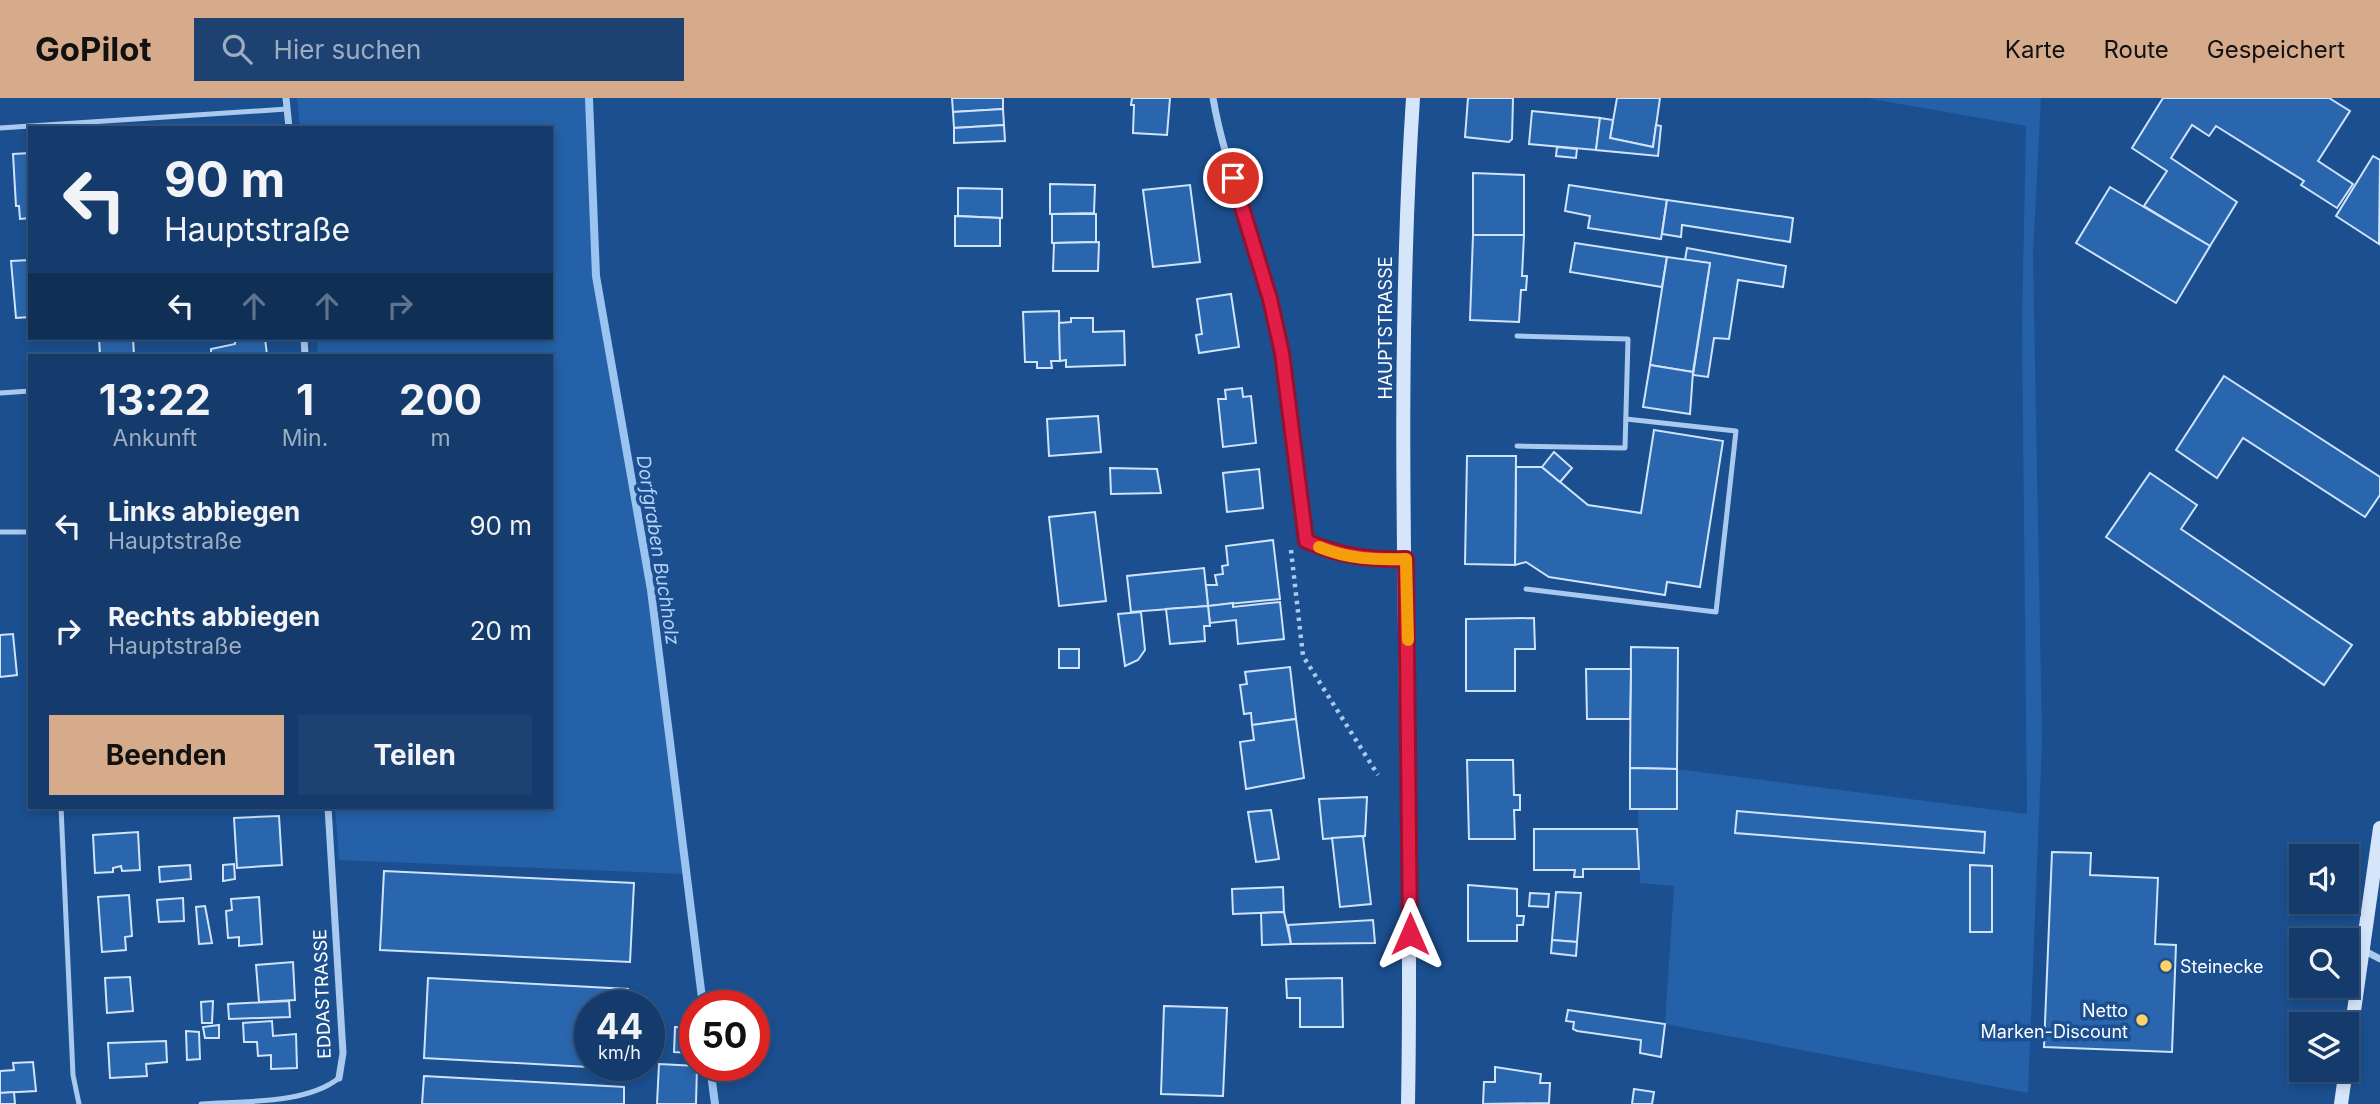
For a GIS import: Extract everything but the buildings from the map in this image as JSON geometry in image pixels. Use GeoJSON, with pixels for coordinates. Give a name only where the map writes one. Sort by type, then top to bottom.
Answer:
{"type":"FeatureCollection","features":[{"type":"Feature","properties":{"kind":"main road","name":"HAUPTSTRASSE"},"geometry":{"type":"LineString","coordinates":[[1408,1104],[1404,244],[1413,98]]}},
{"type":"Feature","properties":{"kind":"main road"},"geometry":{"type":"LineString","coordinates":[[2354,1012],[2380,828]]}},
{"type":"Feature","properties":{"kind":"main road"},"geometry":{"type":"LineString","coordinates":[[2341,1104],[2344,1082]]}},
{"type":"Feature","properties":{"kind":"street"},"geometry":{"type":"LineString","coordinates":[[286,98],[289,126]]}},
{"type":"Feature","properties":{"kind":"street"},"geometry":{"type":"LineString","coordinates":[[1213,98],[1225,154],[1276,326],[1306,541],[1336,554],[1370,560],[1406,559]]}},
{"type":"Feature","properties":{"kind":"street","name":"EDDASTRASSE"},"geometry":{"type":"LineString","coordinates":[[328,809],[343,1053],[339,1078]]}},
{"type":"Feature","properties":{"kind":"street"},"geometry":{"type":"LineString","coordinates":[[2362,950],[2380,959]]}},
{"type":"Feature","properties":{"kind":"lane"},"geometry":{"type":"LineString","coordinates":[[29,126],[287,108]]}},
{"type":"Feature","properties":{"kind":"lane"},"geometry":{"type":"LineString","coordinates":[[0,128],[28,126]]}},
{"type":"Feature","properties":{"kind":"lane"},"geometry":{"type":"LineString","coordinates":[[1517,336],[1629,339],[1625,448],[1517,446]]}},
{"type":"Feature","properties":{"kind":"lane"},"geometry":{"type":"LineString","coordinates":[[0,393],[28,391]]}},
{"type":"Feature","properties":{"kind":"lane"},"geometry":{"type":"LineString","coordinates":[[1526,589],[1716,612],[1736,431],[1626,419]]}},
{"type":"Feature","properties":{"kind":"lane"},"geometry":{"type":"LineString","coordinates":[[0,532],[28,532]]}},
{"type":"Feature","properties":{"kind":"lane"},"geometry":{"type":"LineString","coordinates":[[61,809],[74,1075],[79,1104]]}},
{"type":"Feature","properties":{"kind":"lane","name":"EDDASTRASSE"},"geometry":{"type":"LineString","coordinates":[[201,1104],[309,1097],[327,1090],[339,1078]]}},
{"type":"Feature","properties":{"kind":"path"},"geometry":{"type":"LineString","coordinates":[[1290,541],[1303,656],[1378,775]]}},
{"type":"Feature","properties":{"kind":"shaded area"},"geometry":{"type":"Polygon","coordinates":[[[297,98],[591,98],[600,297],[651,590],[686,874],[339,860],[335,809],[553,809],[553,354],[318,354],[317,340],[553,340],[553,126],[300,126],[297,98]]]}},
{"type":"Feature","properties":{"kind":"shaded area"},"geometry":{"type":"Polygon","coordinates":[[[1866,98],[2041,98],[2033,253],[2042,740],[2028,1093],[1665,1024],[1674,886],[1640,883],[1638,809],[1677,809],[1677,769],[2027,814],[2022,325],[2026,126],[1866,98]]]}},
{"type":"Feature","properties":{"kind":"waterway","name":"Dorfgraben Buchholz"},"geometry":{"type":"LineString","coordinates":[[589,98],[596,276],[651,590],[701,990]]}},
{"type":"Feature","properties":{"kind":"waterway","name":"Dorfgraben Buchholz"},"geometry":{"type":"LineString","coordinates":[[712,1081],[715,1104]]}},
{"type":"Feature","properties":{"kind":"slow traffic"},"geometry":{"type":"LineString","coordinates":[[1319,547],[1336,554],[1370,560],[1406,559],[1408,640]]}},
{"type":"Feature","properties":{"kind":"place","name":"Steinecke"},"geometry":{"type":"Point","coordinates":[2166,966]}},
{"type":"Feature","properties":{"kind":"place","name":"Netto Marken-Discount"},"geometry":{"type":"Point","coordinates":[2142,1020]}},
{"type":"Feature","properties":{"kind":"route"},"geometry":{"type":"LineString","coordinates":[[1233,178],[1270,299],[1282,353],[1306,541],[1336,554],[1370,560],[1406,559],[1410,934]]}}]}
